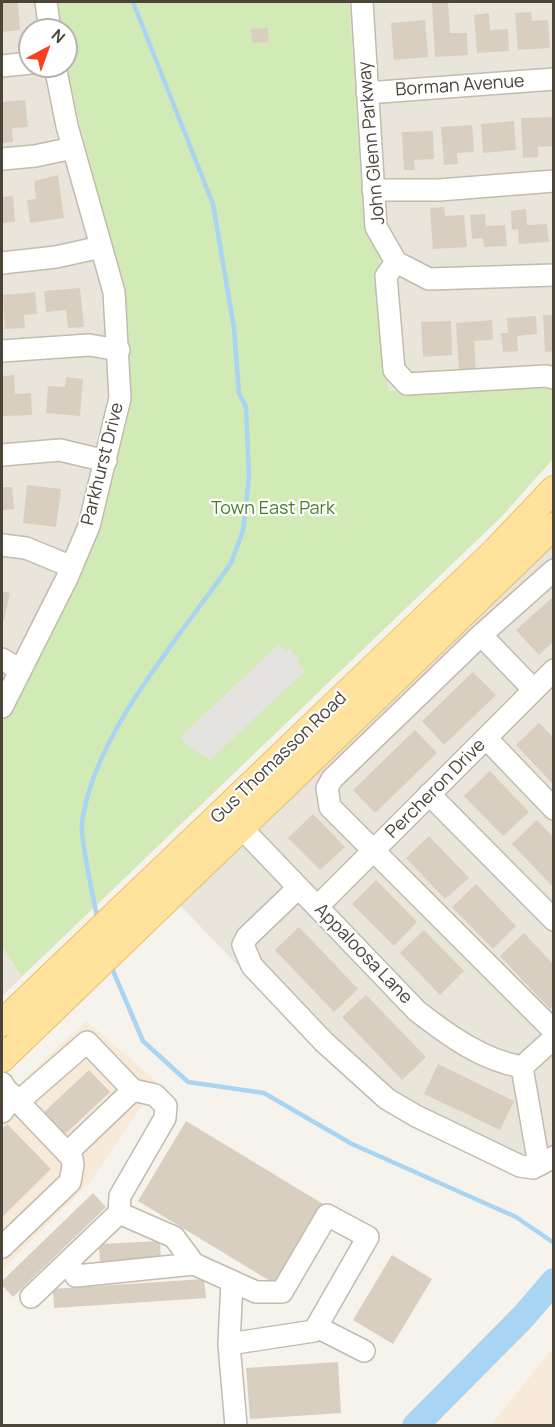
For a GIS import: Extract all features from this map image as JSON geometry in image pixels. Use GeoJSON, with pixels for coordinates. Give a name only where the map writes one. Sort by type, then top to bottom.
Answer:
{"type":"FeatureCollection","features":[{"type":"Feature","properties":{"kind":"main road","name":"Gus Thomasson Road"},"geometry":{"type":"LineString","coordinates":[[2,1059],[146,918],[233,819],[554,489]]}},
{"type":"Feature","properties":{"kind":"main road","name":"Gus Thomasson Road"},"geometry":{"type":"LineString","coordinates":[[2,1023],[142,888],[233,819],[375,702],[554,526]]}},
{"type":"Feature","properties":{"kind":"street"},"geometry":{"type":"LineString","coordinates":[[46,2],[48,18]]}},
{"type":"Feature","properties":{"kind":"street","name":"John Glenn Parkway"},"geometry":{"type":"LineString","coordinates":[[362,2],[376,227],[396,262]]}},
{"type":"Feature","properties":{"kind":"street"},"geometry":{"type":"LineString","coordinates":[[2,66],[18,64]]}},
{"type":"Feature","properties":{"kind":"street","name":"Parkhurst Drive"},"geometry":{"type":"LineString","coordinates":[[2,707],[72,567],[88,526],[120,398],[114,292],[73,148],[58,78]]}},
{"type":"Feature","properties":{"kind":"street","name":"Borman Avenue"},"geometry":{"type":"LineString","coordinates":[[367,93],[554,79]]}},
{"type":"Feature","properties":{"kind":"street"},"geometry":{"type":"LineString","coordinates":[[2,159],[35,156],[73,148]]}},
{"type":"Feature","properties":{"kind":"street"},"geometry":{"type":"LineString","coordinates":[[373,190],[439,190],[554,181]]}},
{"type":"Feature","properties":{"kind":"street"},"geometry":{"type":"LineString","coordinates":[[2,263],[56,257],[101,247]]}},
{"type":"Feature","properties":{"kind":"street"},"geometry":{"type":"LineString","coordinates":[[554,275],[429,279],[396,262],[386,276],[394,370],[407,384],[546,376],[554,378]]}},
{"type":"Feature","properties":{"kind":"street"},"geometry":{"type":"LineString","coordinates":[[2,351],[89,345],[119,350]]}},
{"type":"Feature","properties":{"kind":"street"},"geometry":{"type":"LineString","coordinates":[[2,455],[60,450],[106,461]]}},
{"type":"Feature","properties":{"kind":"street"},"geometry":{"type":"LineString","coordinates":[[2,544],[26,548],[72,567]]}},
{"type":"Feature","properties":{"kind":"street"},"geometry":{"type":"LineString","coordinates":[[554,570],[481,635],[332,779],[327,788],[330,807],[554,1031]]}},
{"type":"Feature","properties":{"kind":"street"},"geometry":{"type":"LineString","coordinates":[[481,635],[546,682]]}},
{"type":"Feature","properties":{"kind":"street"},"geometry":{"type":"LineString","coordinates":[[2,659],[20,670]]}},
{"type":"Feature","properties":{"kind":"street","name":"Percheron Drive"},"geometry":{"type":"LineString","coordinates":[[317,907],[429,794],[546,682]]}},
{"type":"Feature","properties":{"kind":"street"},"geometry":{"type":"LineString","coordinates":[[486,738],[554,809]]}},
{"type":"Feature","properties":{"kind":"street"},"geometry":{"type":"LineString","coordinates":[[429,794],[554,920]]}},
{"type":"Feature","properties":{"kind":"street","name":"Appaloosa Lane"},"geometry":{"type":"LineString","coordinates":[[233,819],[417,1011],[451,1037],[502,1064],[522,1067]]}},
{"type":"Feature","properties":{"kind":"street"},"geometry":{"type":"LineString","coordinates":[[298,888],[247,937],[243,945],[252,966],[324,1042],[387,1099],[416,1116],[520,1166],[533,1168],[546,1161],[522,1067],[554,1038]]}},
{"type":"Feature","properties":{"kind":"street"},"geometry":{"type":"LineString","coordinates":[[2,1247],[70,1182],[73,1161],[7,1097],[87,1042],[133,1090],[155,1095],[166,1106],[165,1118],[120,1196],[119,1214],[31,1297]]}},
{"type":"Feature","properties":{"kind":"street"},"geometry":{"type":"LineString","coordinates":[[67,1153],[133,1090]]}},
{"type":"Feature","properties":{"kind":"street"},"geometry":{"type":"LineString","coordinates":[[119,1214],[174,1237],[194,1264],[256,1292],[282,1292],[327,1215],[368,1237],[314,1331],[229,1344]]}},
{"type":"Feature","properties":{"kind":"street"},"geometry":{"type":"LineString","coordinates":[[68,1262],[76,1276],[194,1264]]}},
{"type":"Feature","properties":{"kind":"street"},"geometry":{"type":"LineString","coordinates":[[232,1281],[229,1344],[236,1425]]}},
{"type":"Feature","properties":{"kind":"street"},"geometry":{"type":"LineString","coordinates":[[317,1327],[364,1351]]}},
{"type":"Feature","properties":{"kind":"shaded area","name":"Town East Park"},"geometry":{"type":"Polygon","coordinates":[[[2,2],[553,2],[553,459],[501,517],[2,996],[2,2]]]}},
{"type":"Feature","properties":{"kind":"shaded area"},"geometry":{"type":"Polygon","coordinates":[[[553,528],[553,1169],[544,1176],[534,1176],[333,1064],[173,898],[553,528]]]}},
{"type":"Feature","properties":{"kind":"shaded area"},"geometry":{"type":"Polygon","coordinates":[[[279,644],[286,651],[289,648],[300,660],[297,663],[305,671],[210,760],[187,745],[180,737],[279,644]]]}},
{"type":"Feature","properties":{"kind":"shaded area"},"geometry":{"type":"Polygon","coordinates":[[[86,1021],[157,1082],[92,1180],[2,1270],[2,1100],[86,1021]]]}},
{"type":"Feature","properties":{"kind":"shaded area"},"geometry":{"type":"Polygon","coordinates":[[[553,1348],[553,1425],[491,1425],[553,1348]]]}},
{"type":"Feature","properties":{"kind":"green space","name":"Town East Park"},"geometry":{"type":"Polygon","coordinates":[[[57,2],[349,2],[364,221],[379,254],[388,391],[553,383],[553,459],[501,517],[22,976],[2,947],[2,722],[90,544],[126,411],[130,382],[129,329],[124,294],[69,78],[78,78],[78,18],[59,18],[57,2]]]}},
{"type":"Feature","properties":{"kind":"building"},"geometry":{"type":"Polygon","coordinates":[[[2,2],[18,2],[18,30],[2,32],[2,2]]]}},
{"type":"Feature","properties":{"kind":"building"},"geometry":{"type":"Polygon","coordinates":[[[448,2],[450,33],[467,33],[468,55],[435,57],[432,3],[448,2]]]}},
{"type":"Feature","properties":{"kind":"building"},"geometry":{"type":"Polygon","coordinates":[[[531,12],[532,21],[548,20],[550,48],[518,50],[515,13],[531,12]]]}},
{"type":"Feature","properties":{"kind":"building"},"geometry":{"type":"Polygon","coordinates":[[[489,13],[490,30],[508,29],[509,51],[477,53],[474,15],[489,13]]]}},
{"type":"Feature","properties":{"kind":"building"},"geometry":{"type":"Polygon","coordinates":[[[425,20],[428,57],[394,60],[391,23],[425,20]]]}},
{"type":"Feature","properties":{"kind":"building"},"geometry":{"type":"Polygon","coordinates":[[[268,28],[269,42],[252,43],[251,29],[268,28]]]}},
{"type":"Feature","properties":{"kind":"building"},"geometry":{"type":"Polygon","coordinates":[[[25,100],[28,127],[12,128],[13,142],[2,143],[2,102],[25,100]]]}},
{"type":"Feature","properties":{"kind":"building"},"geometry":{"type":"Polygon","coordinates":[[[554,117],[554,146],[538,147],[538,157],[523,158],[521,118],[554,117]]]}},
{"type":"Feature","properties":{"kind":"building"},"geometry":{"type":"Polygon","coordinates":[[[514,121],[516,150],[483,153],[481,124],[514,121]]]}},
{"type":"Feature","properties":{"kind":"building"},"geometry":{"type":"Polygon","coordinates":[[[472,125],[474,152],[457,153],[458,164],[444,165],[441,127],[472,125]]]}},
{"type":"Feature","properties":{"kind":"building"},"geometry":{"type":"Polygon","coordinates":[[[433,131],[434,159],[414,160],[415,170],[404,170],[402,132],[433,131]]]}},
{"type":"Feature","properties":{"kind":"building"},"geometry":{"type":"Polygon","coordinates":[[[58,175],[64,218],[30,223],[27,200],[36,199],[34,181],[58,175]]]}},
{"type":"Feature","properties":{"kind":"building"},"geometry":{"type":"Polygon","coordinates":[[[13,196],[15,222],[2,223],[2,197],[13,196]]]}},
{"type":"Feature","properties":{"kind":"building"},"geometry":{"type":"Polygon","coordinates":[[[444,207],[445,216],[464,215],[467,247],[433,249],[430,208],[444,207]]]}},
{"type":"Feature","properties":{"kind":"building"},"geometry":{"type":"Polygon","coordinates":[[[526,209],[527,225],[547,224],[549,242],[519,244],[518,229],[512,230],[511,211],[526,209]]]}},
{"type":"Feature","properties":{"kind":"building"},"geometry":{"type":"Polygon","coordinates":[[[485,214],[486,226],[505,225],[507,246],[484,247],[483,238],[472,239],[470,215],[485,214]]]}},
{"type":"Feature","properties":{"kind":"building"},"geometry":{"type":"Polygon","coordinates":[[[80,288],[84,327],[68,328],[66,310],[46,312],[44,291],[80,288]]]}},
{"type":"Feature","properties":{"kind":"building"},"geometry":{"type":"Polygon","coordinates":[[[35,292],[37,314],[24,315],[25,328],[5,329],[3,295],[35,292]]]}},
{"type":"Feature","properties":{"kind":"building"},"geometry":{"type":"Polygon","coordinates":[[[543,315],[554,315],[554,351],[545,352],[543,315]]]}},
{"type":"Feature","properties":{"kind":"building"},"geometry":{"type":"Polygon","coordinates":[[[536,316],[537,334],[517,336],[518,351],[503,352],[501,333],[508,333],[507,318],[536,316]]]}},
{"type":"Feature","properties":{"kind":"building"},"geometry":{"type":"Polygon","coordinates":[[[492,320],[493,340],[474,341],[476,371],[459,372],[456,323],[492,320]]]}},
{"type":"Feature","properties":{"kind":"building"},"geometry":{"type":"Polygon","coordinates":[[[451,321],[452,355],[423,357],[421,322],[451,321]]]}},
{"type":"Feature","properties":{"kind":"building"},"geometry":{"type":"Polygon","coordinates":[[[14,375],[15,394],[31,393],[32,415],[2,416],[2,376],[14,375]]]}},
{"type":"Feature","properties":{"kind":"building"},"geometry":{"type":"Polygon","coordinates":[[[66,377],[83,379],[80,416],[46,413],[48,386],[65,387],[66,377]]]}},
{"type":"Feature","properties":{"kind":"building"},"geometry":{"type":"Polygon","coordinates":[[[27,485],[61,489],[56,527],[23,523],[27,485]]]}},
{"type":"Feature","properties":{"kind":"building"},"geometry":{"type":"Polygon","coordinates":[[[2,487],[12,487],[14,509],[2,510],[2,487]]]}},
{"type":"Feature","properties":{"kind":"building"},"geometry":{"type":"Polygon","coordinates":[[[2,591],[10,593],[4,620],[2,619],[2,591]]]}},
{"type":"Feature","properties":{"kind":"building"},"geometry":{"type":"Polygon","coordinates":[[[554,596],[554,641],[539,655],[516,630],[554,596]]]}},
{"type":"Feature","properties":{"kind":"building"},"geometry":{"type":"Polygon","coordinates":[[[473,672],[496,695],[444,745],[422,721],[473,672]]]}},
{"type":"Feature","properties":{"kind":"building"},"geometry":{"type":"Polygon","coordinates":[[[539,723],[554,738],[554,785],[516,745],[539,723]]]}},
{"type":"Feature","properties":{"kind":"building"},"geometry":{"type":"Polygon","coordinates":[[[415,730],[437,753],[375,813],[353,790],[415,730]]]}},
{"type":"Feature","properties":{"kind":"building"},"geometry":{"type":"Polygon","coordinates":[[[490,771],[529,812],[503,836],[464,796],[490,771]]]}},
{"type":"Feature","properties":{"kind":"building"},"geometry":{"type":"Polygon","coordinates":[[[313,814],[345,847],[320,870],[288,838],[313,814]]]}},
{"type":"Feature","properties":{"kind":"building"},"geometry":{"type":"Polygon","coordinates":[[[537,820],[554,838],[554,888],[512,844],[537,820]]]}},
{"type":"Feature","properties":{"kind":"building"},"geometry":{"type":"Polygon","coordinates":[[[429,836],[469,878],[445,899],[406,858],[429,836]]]}},
{"type":"Feature","properties":{"kind":"building"},"geometry":{"type":"Polygon","coordinates":[[[376,880],[417,922],[394,946],[352,904],[376,880]]]}},
{"type":"Feature","properties":{"kind":"building"},"geometry":{"type":"Polygon","coordinates":[[[476,884],[516,926],[493,949],[452,907],[476,884]]]}},
{"type":"Feature","properties":{"kind":"building"},"geometry":{"type":"Polygon","coordinates":[[[299,927],[358,989],[334,1012],[275,950],[299,927]]]}},
{"type":"Feature","properties":{"kind":"building"},"geometry":{"type":"Polygon","coordinates":[[[424,930],[464,971],[440,995],[400,953],[424,930]]]}},
{"type":"Feature","properties":{"kind":"building"},"geometry":{"type":"Polygon","coordinates":[[[524,933],[554,965],[554,1005],[550,1009],[500,956],[524,933]]]}},
{"type":"Feature","properties":{"kind":"building"},"geometry":{"type":"Polygon","coordinates":[[[366,995],[426,1057],[402,1080],[342,1017],[366,995]]]}},
{"type":"Feature","properties":{"kind":"building"},"geometry":{"type":"Polygon","coordinates":[[[438,1064],[514,1101],[500,1130],[424,1094],[438,1064]]]}},
{"type":"Feature","properties":{"kind":"building"},"geometry":{"type":"Polygon","coordinates":[[[89,1070],[110,1092],[64,1135],[43,1113],[89,1070]]]}},
{"type":"Feature","properties":{"kind":"building"},"geometry":{"type":"Polygon","coordinates":[[[186,1121],[323,1204],[275,1284],[138,1201],[186,1121]]]}},
{"type":"Feature","properties":{"kind":"building"},"geometry":{"type":"Polygon","coordinates":[[[7,1124],[51,1169],[2,1217],[2,1129],[7,1124]]]}},
{"type":"Feature","properties":{"kind":"building"},"geometry":{"type":"Polygon","coordinates":[[[93,1193],[106,1207],[13,1297],[2,1285],[2,1281],[93,1193]]]}},
{"type":"Feature","properties":{"kind":"building"},"geometry":{"type":"Polygon","coordinates":[[[160,1241],[161,1261],[100,1264],[99,1244],[160,1241]]]}},
{"type":"Feature","properties":{"kind":"building"},"geometry":{"type":"Polygon","coordinates":[[[392,1255],[432,1279],[393,1344],[353,1320],[392,1255]]]}},
{"type":"Feature","properties":{"kind":"building"},"geometry":{"type":"Polygon","coordinates":[[[204,1279],[206,1298],[54,1308],[53,1289],[204,1279]]]}},
{"type":"Feature","properties":{"kind":"building"},"geometry":{"type":"Polygon","coordinates":[[[338,1362],[341,1413],[250,1419],[246,1368],[338,1362]]]}},
{"type":"Feature","properties":{"kind":"waterway"},"geometry":{"type":"LineString","coordinates":[[97,918],[82,832],[90,789],[103,755],[142,687],[231,563],[243,531],[249,476],[246,407],[239,393],[234,328],[213,204],[133,2]]}},
{"type":"Feature","properties":{"kind":"waterway"},"geometry":{"type":"LineString","coordinates":[[111,966],[143,1041],[188,1082],[264,1093],[352,1144],[516,1217],[554,1243]]}},
{"type":"Feature","properties":{"kind":"waterway"},"geometry":{"type":"LineString","coordinates":[[415,1426],[523,1317],[554,1281]]}}]}
